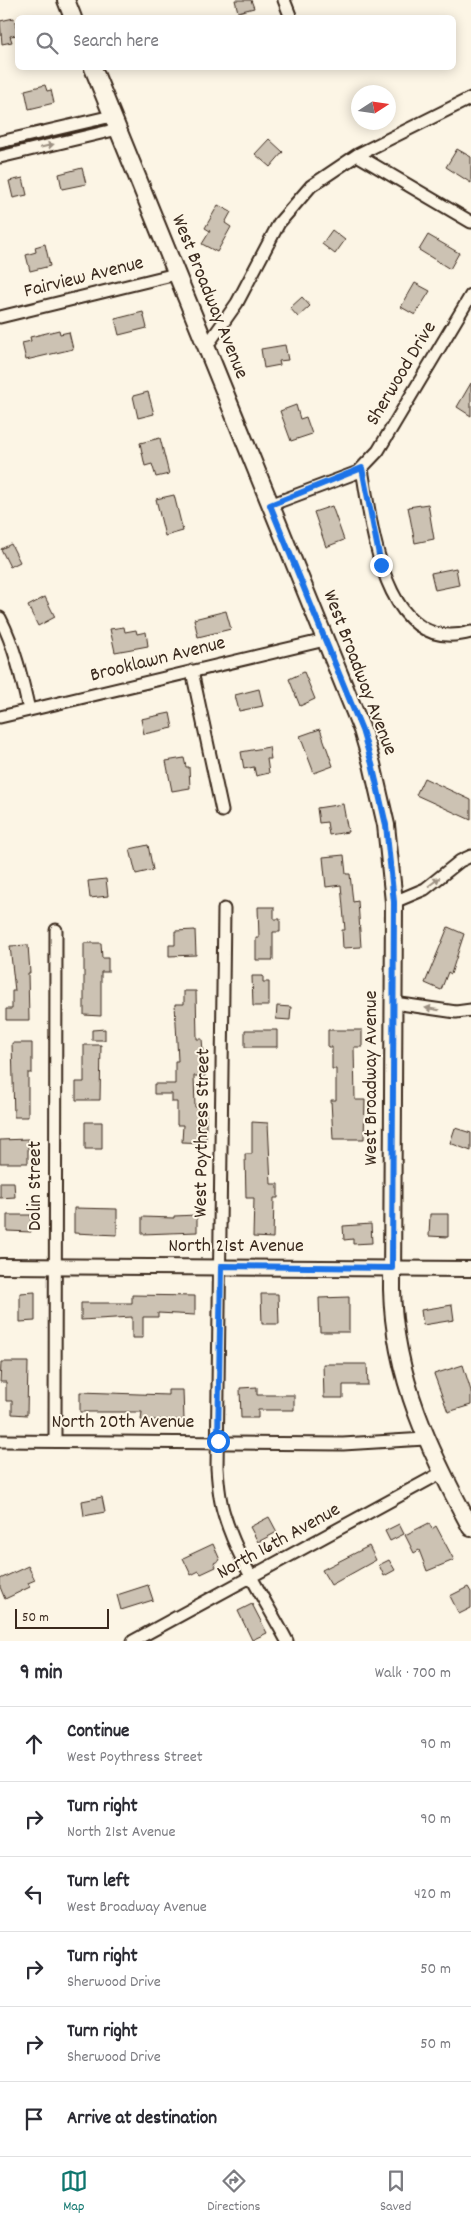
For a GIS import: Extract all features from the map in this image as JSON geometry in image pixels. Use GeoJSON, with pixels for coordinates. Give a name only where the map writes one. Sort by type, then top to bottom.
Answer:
{"type":"FeatureCollection","features":[{"type":"Feature","properties":{"kind":"main road"},"geometry":{"type":"LineString","coordinates":[[66,0],[72,15]]}},
{"type":"Feature","properties":{"kind":"main road","name":"West Broadway Avenue"},"geometry":{"type":"LineString","coordinates":[[94,70],[362,730],[372,764],[386,825],[394,902],[392,1268],[397,1345],[407,1390],[425,1439],[471,1528]]}},
{"type":"Feature","properties":{"kind":"street"},"geometry":{"type":"LineString","coordinates":[[284,0],[290,15]]}},
{"type":"Feature","properties":{"kind":"street"},"geometry":{"type":"LineString","coordinates":[[206,347],[237,303],[279,223],[311,186],[357,155],[471,98]]}},
{"type":"Feature","properties":{"kind":"street"},"geometry":{"type":"LineString","coordinates":[[0,142],[115,122]]}},
{"type":"Feature","properties":{"kind":"street"},"geometry":{"type":"LineString","coordinates":[[0,157],[115,122]]}},
{"type":"Feature","properties":{"kind":"street"},"geometry":{"type":"LineString","coordinates":[[357,155],[471,222]]}},
{"type":"Feature","properties":{"kind":"street","name":"Fairview Avenue"},"geometry":{"type":"LineString","coordinates":[[0,318],[176,274]]}},
{"type":"Feature","properties":{"kind":"street","name":"Sherwood Drive"},"geometry":{"type":"LineString","coordinates":[[270,505],[362,468],[378,451],[471,295]]}},
{"type":"Feature","properties":{"kind":"street"},"geometry":{"type":"LineString","coordinates":[[362,468],[381,565],[391,592],[399,605],[408,616],[431,632],[452,636],[471,632]]}},
{"type":"Feature","properties":{"kind":"street"},"geometry":{"type":"LineString","coordinates":[[0,618],[20,669],[29,710]]}},
{"type":"Feature","properties":{"kind":"street","name":"Brooklawn Avenue"},"geometry":{"type":"LineString","coordinates":[[0,717],[325,640]]}},
{"type":"Feature","properties":{"kind":"street"},"geometry":{"type":"LineString","coordinates":[[192,671],[222,811]]}},
{"type":"Feature","properties":{"kind":"street"},"geometry":{"type":"LineString","coordinates":[[394,902],[425,889],[460,861],[471,856]]}},
{"type":"Feature","properties":{"kind":"street","name":"West Poythress Street"},"geometry":{"type":"LineString","coordinates":[[224,909],[217,1468],[224,1514],[233,1539],[287,1641]]}},
{"type":"Feature","properties":{"kind":"street","name":"Dolin Street"},"geometry":{"type":"LineString","coordinates":[[55,1441],[56,930]]}},
{"type":"Feature","properties":{"kind":"street"},"geometry":{"type":"LineString","coordinates":[[394,1003],[456,1012],[471,1010]]}},
{"type":"Feature","properties":{"kind":"street","name":"North 21st Avenue"},"geometry":{"type":"LineString","coordinates":[[0,1266],[471,1269]]}},
{"type":"Feature","properties":{"kind":"street","name":"North 20th Avenue"},"geometry":{"type":"LineString","coordinates":[[0,1441],[218,1441],[343,1444],[425,1439]]}},
{"type":"Feature","properties":{"kind":"street","name":"North 16th Avenue"},"geometry":{"type":"LineString","coordinates":[[133,1641],[441,1473]]}},
{"type":"Feature","properties":{"kind":"building"},"geometry":{"type":"Polygon","coordinates":[[[235,0],[251,0],[254,8],[238,12],[235,0]]]}},
{"type":"Feature","properties":{"kind":"building"},"geometry":{"type":"Polygon","coordinates":[[[14,18],[15,35],[10,36],[12,42],[2,44],[0,21],[14,18]]]}},
{"type":"Feature","properties":{"kind":"building"},"geometry":{"type":"Polygon","coordinates":[[[45,85],[47,91],[51,90],[54,103],[29,109],[25,90],[45,85]]]}},
{"type":"Feature","properties":{"kind":"building"},"geometry":{"type":"Polygon","coordinates":[[[269,139],[283,152],[270,167],[255,154],[269,139]]]}},
{"type":"Feature","properties":{"kind":"building"},"geometry":{"type":"Polygon","coordinates":[[[457,149],[471,157],[471,183],[446,167],[457,149]]]}},
{"type":"Feature","properties":{"kind":"building"},"geometry":{"type":"Polygon","coordinates":[[[82,168],[86,184],[62,189],[59,174],[82,168]]]}},
{"type":"Feature","properties":{"kind":"building"},"geometry":{"type":"Polygon","coordinates":[[[23,178],[27,195],[13,198],[9,181],[23,178]]]}},
{"type":"Feature","properties":{"kind":"building"},"geometry":{"type":"Polygon","coordinates":[[[218,205],[231,212],[225,223],[231,227],[217,252],[202,244],[210,231],[205,228],[218,205]]]}},
{"type":"Feature","properties":{"kind":"building"},"geometry":{"type":"Polygon","coordinates":[[[332,230],[345,240],[335,254],[322,244],[332,230]]]}},
{"type":"Feature","properties":{"kind":"building"},"geometry":{"type":"Polygon","coordinates":[[[428,235],[459,253],[450,269],[419,250],[428,235]]]}},
{"type":"Feature","properties":{"kind":"building"},"geometry":{"type":"Polygon","coordinates":[[[45,244],[50,266],[30,271],[26,255],[36,252],[35,247],[45,244]]]}},
{"type":"Feature","properties":{"kind":"building"},"geometry":{"type":"Polygon","coordinates":[[[415,283],[430,291],[415,315],[401,307],[415,283]]]}},
{"type":"Feature","properties":{"kind":"building"},"geometry":{"type":"Polygon","coordinates":[[[302,297],[310,306],[298,317],[290,308],[302,297]]]}},
{"type":"Feature","properties":{"kind":"building"},"geometry":{"type":"Polygon","coordinates":[[[143,312],[147,328],[119,335],[115,319],[143,312]]]}},
{"type":"Feature","properties":{"kind":"building"},"geometry":{"type":"Polygon","coordinates":[[[59,330],[60,334],[69,332],[73,349],[26,360],[22,343],[31,341],[30,337],[59,330]]]}},
{"type":"Feature","properties":{"kind":"building"},"geometry":{"type":"Polygon","coordinates":[[[285,345],[288,360],[279,361],[280,365],[264,368],[261,349],[285,345]]]}},
{"type":"Feature","properties":{"kind":"building"},"geometry":{"type":"Polygon","coordinates":[[[471,383],[471,416],[457,407],[471,383]]]}},
{"type":"Feature","properties":{"kind":"building"},"geometry":{"type":"Polygon","coordinates":[[[148,392],[154,414],[138,418],[133,396],[148,392]]]}},
{"type":"Feature","properties":{"kind":"building"},"geometry":{"type":"Polygon","coordinates":[[[296,405],[300,419],[306,417],[312,434],[291,441],[280,411],[296,405]]]}},
{"type":"Feature","properties":{"kind":"building"},"geometry":{"type":"Polygon","coordinates":[[[160,438],[169,474],[156,477],[152,464],[145,466],[140,443],[160,438]]]}},
{"type":"Feature","properties":{"kind":"building"},"geometry":{"type":"Polygon","coordinates":[[[174,495],[183,531],[165,536],[156,499],[174,495]]]}},
{"type":"Feature","properties":{"kind":"building"},"geometry":{"type":"Polygon","coordinates":[[[428,504],[434,539],[415,543],[408,507],[428,504]]]}},
{"type":"Feature","properties":{"kind":"building"},"geometry":{"type":"Polygon","coordinates":[[[332,506],[344,540],[326,547],[314,512],[332,506]]]}},
{"type":"Feature","properties":{"kind":"building"},"geometry":{"type":"Polygon","coordinates":[[[11,544],[20,562],[10,567],[1,549],[11,544]]]}},
{"type":"Feature","properties":{"kind":"building"},"geometry":{"type":"Polygon","coordinates":[[[456,568],[459,585],[435,590],[431,573],[456,568]]]}},
{"type":"Feature","properties":{"kind":"building"},"geometry":{"type":"Polygon","coordinates":[[[45,597],[55,617],[38,626],[28,606],[45,597]]]}},
{"type":"Feature","properties":{"kind":"building"},"geometry":{"type":"Polygon","coordinates":[[[226,611],[231,629],[198,637],[194,619],[226,611]]]}},
{"type":"Feature","properties":{"kind":"building"},"geometry":{"type":"Polygon","coordinates":[[[124,627],[125,632],[136,630],[137,634],[146,632],[148,646],[115,652],[110,629],[124,627]]]}},
{"type":"Feature","properties":{"kind":"building"},"geometry":{"type":"Polygon","coordinates":[[[304,672],[315,699],[300,706],[289,679],[304,672]]]}},
{"type":"Feature","properties":{"kind":"building"},"geometry":{"type":"Polygon","coordinates":[[[259,689],[263,706],[239,711],[235,695],[259,689]]]}},
{"type":"Feature","properties":{"kind":"building"},"geometry":{"type":"Polygon","coordinates":[[[170,713],[173,728],[144,734],[141,719],[170,713]]]}},
{"type":"Feature","properties":{"kind":"building"},"geometry":{"type":"Polygon","coordinates":[[[320,729],[333,766],[314,773],[300,736],[320,729]]]}},
{"type":"Feature","properties":{"kind":"building"},"geometry":{"type":"Polygon","coordinates":[[[269,747],[271,759],[267,759],[269,773],[256,776],[254,767],[244,769],[241,752],[269,747]]]}},
{"type":"Feature","properties":{"kind":"building"},"geometry":{"type":"Polygon","coordinates":[[[184,758],[186,767],[189,767],[190,788],[172,791],[166,761],[184,758]]]}},
{"type":"Feature","properties":{"kind":"building"},"geometry":{"type":"Polygon","coordinates":[[[424,778],[471,800],[471,820],[416,795],[424,778]]]}},
{"type":"Feature","properties":{"kind":"building"},"geometry":{"type":"Polygon","coordinates":[[[343,804],[348,832],[329,835],[327,822],[319,823],[317,808],[343,804]]]}},
{"type":"Feature","properties":{"kind":"building"},"geometry":{"type":"Polygon","coordinates":[[[148,845],[153,870],[136,874],[130,849],[148,845]]]}},
{"type":"Feature","properties":{"kind":"building"},"geometry":{"type":"Polygon","coordinates":[[[344,855],[346,874],[350,874],[353,902],[358,901],[361,947],[343,948],[342,930],[345,930],[341,885],[326,887],[323,857],[344,855]]]}},
{"type":"Feature","properties":{"kind":"building"},"geometry":{"type":"Polygon","coordinates":[[[106,879],[108,896],[90,898],[88,881],[106,879]]]}},
{"type":"Feature","properties":{"kind":"building"},"geometry":{"type":"Polygon","coordinates":[[[258,907],[274,907],[274,919],[280,919],[280,932],[273,932],[273,960],[256,960],[256,938],[259,938],[258,907]]]}},
{"type":"Feature","properties":{"kind":"building"},"geometry":{"type":"Polygon","coordinates":[[[448,927],[464,934],[451,974],[448,972],[441,990],[425,983],[448,927]]]}},
{"type":"Feature","properties":{"kind":"building"},"geometry":{"type":"Polygon","coordinates":[[[195,930],[196,955],[169,956],[169,945],[175,945],[175,931],[195,930]]]}},
{"type":"Feature","properties":{"kind":"building"},"geometry":{"type":"Polygon","coordinates":[[[84,943],[101,943],[102,958],[108,958],[108,972],[101,972],[101,1016],[84,1015],[84,943]]]}},
{"type":"Feature","properties":{"kind":"building"},"geometry":{"type":"Polygon","coordinates":[[[28,945],[30,973],[28,973],[29,1020],[6,1020],[6,1009],[12,1009],[12,991],[15,991],[10,946],[28,945]]]}},
{"type":"Feature","properties":{"kind":"building"},"geometry":{"type":"Polygon","coordinates":[[[252,976],[263,976],[263,982],[269,982],[269,1006],[253,1006],[252,976]]]}},
{"type":"Feature","properties":{"kind":"building"},"geometry":{"type":"Polygon","coordinates":[[[184,991],[196,991],[197,1039],[202,1039],[205,1076],[194,1076],[195,1107],[206,1108],[206,1143],[182,1142],[183,1125],[177,1125],[177,1102],[172,1102],[172,1094],[154,1094],[154,1084],[175,1084],[175,1061],[178,1061],[175,1004],[184,1004],[184,991]]]}},
{"type":"Feature","properties":{"kind":"building"},"geometry":{"type":"Polygon","coordinates":[[[277,1006],[291,1007],[290,1020],[276,1019],[277,1006]]]}},
{"type":"Feature","properties":{"kind":"building"},"geometry":{"type":"Polygon","coordinates":[[[105,1029],[105,1040],[92,1040],[92,1030],[105,1029]]]}},
{"type":"Feature","properties":{"kind":"building"},"geometry":{"type":"Polygon","coordinates":[[[245,1030],[277,1030],[277,1047],[245,1047],[245,1030]]]}},
{"type":"Feature","properties":{"kind":"building"},"geometry":{"type":"Polygon","coordinates":[[[328,1030],[362,1030],[362,1047],[354,1047],[355,1100],[365,1100],[364,1139],[333,1139],[331,1100],[336,1100],[336,1069],[332,1069],[332,1047],[328,1047],[328,1030]]]}},
{"type":"Feature","properties":{"kind":"building"},"geometry":{"type":"Polygon","coordinates":[[[12,1043],[32,1043],[32,1073],[28,1073],[28,1117],[14,1117],[12,1043]]]}},
{"type":"Feature","properties":{"kind":"building"},"geometry":{"type":"Polygon","coordinates":[[[84,1045],[101,1045],[100,1100],[76,1100],[76,1082],[84,1082],[84,1045]]]}},
{"type":"Feature","properties":{"kind":"building"},"geometry":{"type":"Polygon","coordinates":[[[85,1122],[102,1122],[102,1149],[85,1149],[85,1122]]]}},
{"type":"Feature","properties":{"kind":"building"},"geometry":{"type":"Polygon","coordinates":[[[252,1122],[268,1123],[271,1184],[278,1184],[278,1198],[274,1198],[273,1238],[253,1237],[254,1198],[246,1198],[245,1154],[252,1154],[252,1122]]]}},
{"type":"Feature","properties":{"kind":"building"},"geometry":{"type":"Polygon","coordinates":[[[455,1128],[471,1133],[471,1151],[450,1143],[455,1128]]]}},
{"type":"Feature","properties":{"kind":"building"},"geometry":{"type":"Polygon","coordinates":[[[28,1139],[28,1163],[0,1163],[0,1140],[28,1139]]]}},
{"type":"Feature","properties":{"kind":"building"},"geometry":{"type":"Polygon","coordinates":[[[0,1182],[14,1182],[15,1197],[0,1198],[0,1182]]]}},
{"type":"Feature","properties":{"kind":"building"},"geometry":{"type":"Polygon","coordinates":[[[74,1208],[117,1209],[117,1235],[74,1233],[74,1208]]]}},
{"type":"Feature","properties":{"kind":"building"},"geometry":{"type":"Polygon","coordinates":[[[430,1214],[448,1214],[448,1237],[429,1236],[430,1214]]]}},
{"type":"Feature","properties":{"kind":"building"},"geometry":{"type":"Polygon","coordinates":[[[7,1215],[31,1215],[31,1232],[7,1231],[7,1215]]]}},
{"type":"Feature","properties":{"kind":"building"},"geometry":{"type":"Polygon","coordinates":[[[197,1215],[197,1232],[142,1234],[142,1217],[174,1218],[174,1216],[197,1215]]]}},
{"type":"Feature","properties":{"kind":"building"},"geometry":{"type":"Polygon","coordinates":[[[371,1224],[372,1243],[353,1244],[353,1239],[344,1240],[343,1226],[371,1224]]]}},
{"type":"Feature","properties":{"kind":"building"},"geometry":{"type":"Polygon","coordinates":[[[35,1292],[35,1321],[20,1322],[20,1293],[35,1292]]]}},
{"type":"Feature","properties":{"kind":"building"},"geometry":{"type":"Polygon","coordinates":[[[261,1294],[278,1294],[279,1324],[262,1324],[261,1294]]]}},
{"type":"Feature","properties":{"kind":"building"},"geometry":{"type":"Polygon","coordinates":[[[132,1295],[195,1296],[195,1315],[158,1313],[158,1317],[143,1317],[143,1338],[132,1338],[132,1317],[81,1320],[81,1303],[132,1303],[132,1295]]]}},
{"type":"Feature","properties":{"kind":"building"},"geometry":{"type":"Polygon","coordinates":[[[349,1297],[349,1332],[320,1332],[319,1298],[349,1297]]]}},
{"type":"Feature","properties":{"kind":"building"},"geometry":{"type":"Polygon","coordinates":[[[452,1305],[454,1320],[423,1325],[421,1310],[452,1305]]]}},
{"type":"Feature","properties":{"kind":"building"},"geometry":{"type":"Polygon","coordinates":[[[1,1362],[28,1362],[27,1415],[12,1414],[12,1401],[6,1401],[6,1382],[0,1382],[1,1362]]]}},
{"type":"Feature","properties":{"kind":"building"},"geometry":{"type":"Polygon","coordinates":[[[323,1364],[367,1364],[368,1385],[343,1385],[343,1398],[324,1398],[323,1364]]]}},
{"type":"Feature","properties":{"kind":"building"},"geometry":{"type":"Polygon","coordinates":[[[463,1365],[471,1391],[471,1405],[448,1412],[434,1374],[463,1365]]]}},
{"type":"Feature","properties":{"kind":"building"},"geometry":{"type":"Polygon","coordinates":[[[257,1387],[257,1395],[294,1395],[294,1410],[258,1410],[258,1418],[241,1418],[240,1388],[257,1387]]]}},
{"type":"Feature","properties":{"kind":"building"},"geometry":{"type":"Polygon","coordinates":[[[168,1390],[183,1390],[184,1420],[141,1420],[142,1412],[80,1412],[80,1392],[168,1395],[168,1390]]]}},
{"type":"Feature","properties":{"kind":"building"},"geometry":{"type":"Polygon","coordinates":[[[102,1497],[105,1512],[84,1516],[82,1501],[102,1497]]]}},
{"type":"Feature","properties":{"kind":"building"},"geometry":{"type":"Polygon","coordinates":[[[269,1517],[277,1532],[258,1542],[250,1527],[269,1517]]]}},
{"type":"Feature","properties":{"kind":"building"},"geometry":{"type":"Polygon","coordinates":[[[429,1523],[432,1529],[436,1526],[454,1560],[427,1571],[419,1550],[414,1553],[405,1535],[429,1523]]]}},
{"type":"Feature","properties":{"kind":"building"},"geometry":{"type":"Polygon","coordinates":[[[399,1524],[404,1534],[390,1541],[385,1531],[399,1524]]]}},
{"type":"Feature","properties":{"kind":"building"},"geometry":{"type":"Polygon","coordinates":[[[213,1544],[220,1560],[214,1563],[216,1567],[201,1574],[199,1571],[191,1575],[183,1558],[213,1544]]]}},
{"type":"Feature","properties":{"kind":"building"},"geometry":{"type":"Polygon","coordinates":[[[369,1546],[376,1560],[331,1585],[322,1570],[369,1546]]]}},
{"type":"Feature","properties":{"kind":"building"},"geometry":{"type":"Polygon","coordinates":[[[389,1560],[395,1570],[384,1576],[379,1565],[389,1560]]]}},
{"type":"Feature","properties":{"kind":"building"},"geometry":{"type":"Polygon","coordinates":[[[28,1566],[35,1580],[28,1583],[30,1587],[5,1599],[0,1587],[0,1579],[28,1566]]]}},
{"type":"Feature","properties":{"kind":"building"},"geometry":{"type":"Polygon","coordinates":[[[148,1585],[153,1600],[121,1610],[117,1595],[148,1585]]]}},
{"type":"Feature","properties":{"kind":"building"},"geometry":{"type":"Polygon","coordinates":[[[468,1587],[471,1592],[471,1608],[459,1614],[450,1596],[468,1587]]]}},
{"type":"Feature","properties":{"kind":"building"},"geometry":{"type":"Polygon","coordinates":[[[252,1604],[267,1633],[252,1640],[238,1611],[252,1604]]]}},
{"type":"Feature","properties":{"kind":"route"},"geometry":{"type":"LineString","coordinates":[[218,1441],[221,1266],[392,1268],[394,902],[392,868],[386,825],[362,730],[270,505],[358,472],[362,468],[381,565]]}}]}
